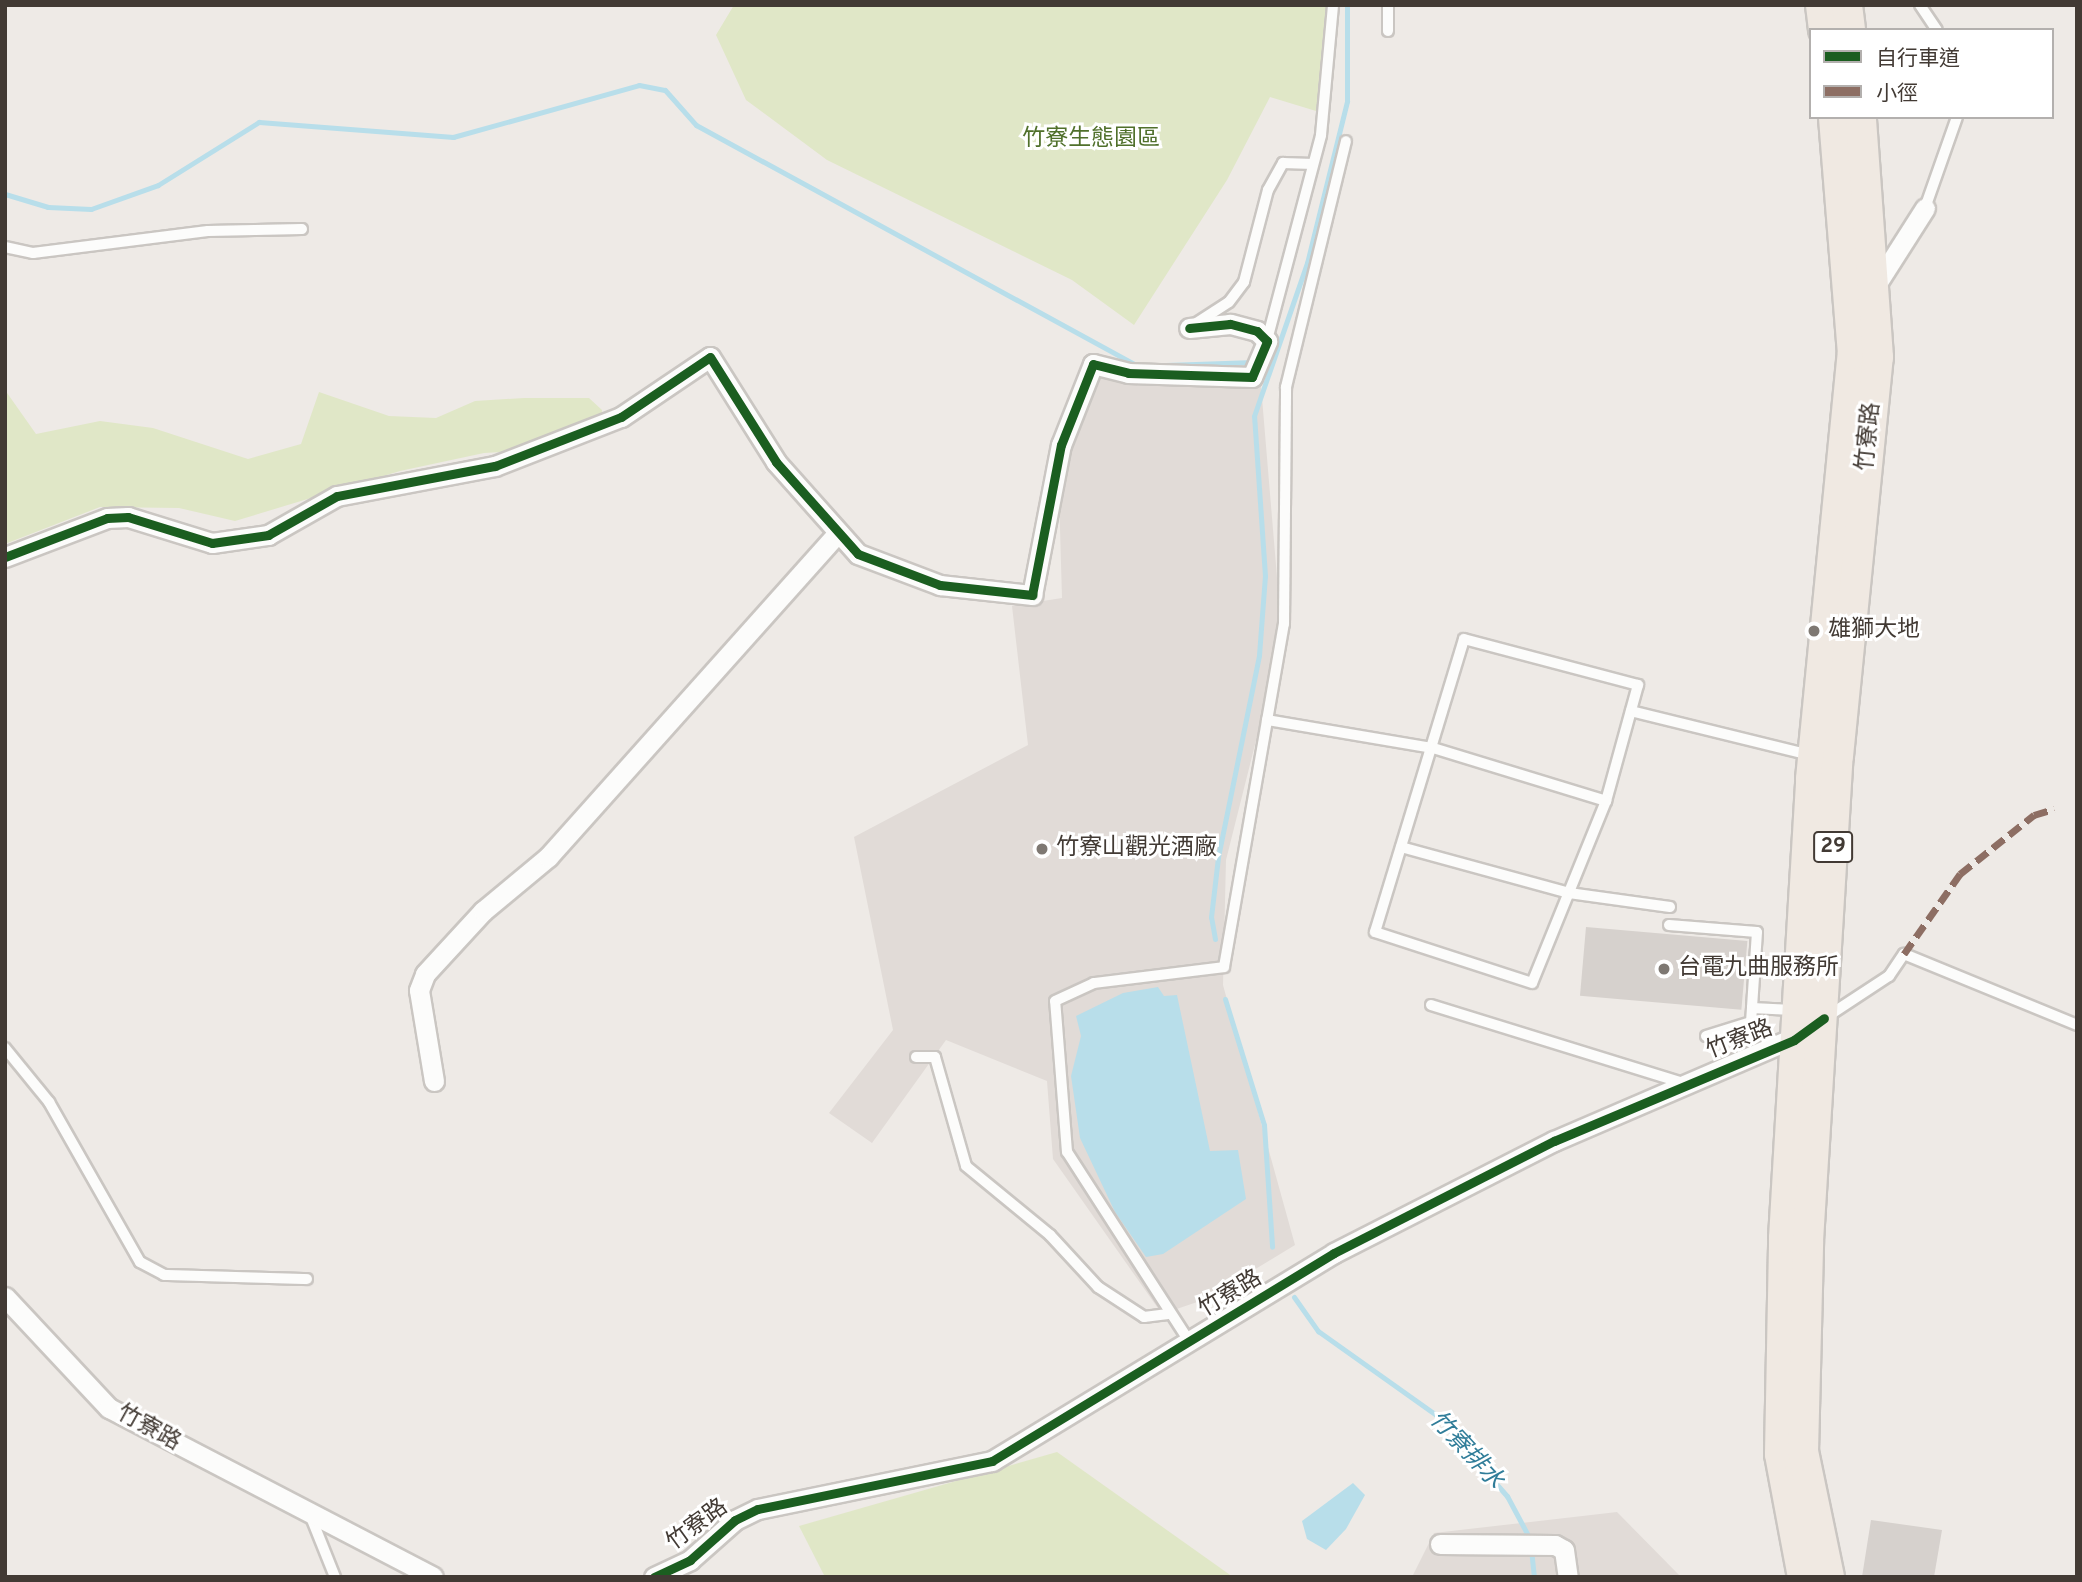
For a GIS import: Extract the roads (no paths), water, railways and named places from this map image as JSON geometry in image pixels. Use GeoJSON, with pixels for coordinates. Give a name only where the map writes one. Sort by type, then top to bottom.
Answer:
{"type":"FeatureCollection","features":[{"type":"Feature","properties":{"kind":"main road"},"geometry":{"type":"LineString","coordinates":[[1821,5],[1824,28]]}},
{"type":"Feature","properties":{"kind":"main road"},"geometry":{"type":"LineString","coordinates":[[1847,5],[1850,28]]}},
{"type":"Feature","properties":{"kind":"main road","name":"竹寮路"},"geometry":{"type":"LineString","coordinates":[[1829,1577],[1803,1452],[1810,1014],[1853,354],[1834,119]]}},
{"type":"Feature","properties":{"kind":"main road","name":"竹寮路"},"geometry":{"type":"LineString","coordinates":[[1826,756],[1878,357],[1861,119]]}},
{"type":"Feature","properties":{"kind":"main road","name":"竹寮路"},"geometry":{"type":"LineString","coordinates":[[1803,1577],[1780,1454],[1794,1040],[1810,1014]]}},
{"type":"Feature","properties":{"kind":"street"},"geometry":{"type":"LineString","coordinates":[[1875,285],[1925,208]]}},
{"type":"Feature","properties":{"kind":"street"},"geometry":{"type":"LineString","coordinates":[[5,557],[118,517],[212,543],[268,536],[337,496],[495,466],[621,417],[710,357],[776,462],[795,476],[837,534],[858,554],[940,585],[1032,595],[1061,445],[1093,364],[1128,373],[1252,377],[1266,341],[1230,324],[1189,328]]}},
{"type":"Feature","properties":{"kind":"street"},"geometry":{"type":"LineString","coordinates":[[434,1081],[419,990],[425,974],[483,911],[548,857],[837,534]]}},
{"type":"Feature","properties":{"kind":"street","name":"竹寮路"},"geometry":{"type":"LineString","coordinates":[[654,1577],[690,1560],[734,1520],[758,1509],[992,1461],[1334,1253],[1683,1083],[1794,1040]]}},
{"type":"Feature","properties":{"kind":"street","name":"竹寮路"},"geometry":{"type":"LineString","coordinates":[[5,1297],[109,1408],[311,1517],[433,1577]]}},
{"type":"Feature","properties":{"kind":"street"},"geometry":{"type":"LineString","coordinates":[[1440,1544],[1555,1545],[1564,1550],[1568,1577]]}},
{"type":"Feature","properties":{"kind":"lane"},"geometry":{"type":"LineString","coordinates":[[1266,341],[1313,164],[1334,5]]}},
{"type":"Feature","properties":{"kind":"lane"},"geometry":{"type":"LineString","coordinates":[[1388,5],[1388,31]]}},
{"type":"Feature","properties":{"kind":"lane"},"geometry":{"type":"LineString","coordinates":[[1920,5],[1936,28]]}},
{"type":"Feature","properties":{"kind":"lane"},"geometry":{"type":"LineString","coordinates":[[1925,208],[1955,119]]}},
{"type":"Feature","properties":{"kind":"lane"},"geometry":{"type":"LineString","coordinates":[[1189,1342],[1168,1314],[1067,1152],[1055,1001],[1094,983],[1224,967],[1284,624],[1286,387],[1346,141]]}},
{"type":"Feature","properties":{"kind":"lane"},"geometry":{"type":"LineString","coordinates":[[1189,328],[1229,302],[1244,282],[1268,191],[1283,163],[1313,164]]}},
{"type":"Feature","properties":{"kind":"lane"},"geometry":{"type":"LineString","coordinates":[[5,247],[33,253],[208,231],[302,229]]}},
{"type":"Feature","properties":{"kind":"lane"},"geometry":{"type":"LineString","coordinates":[[1464,639],[1638,685],[1606,800],[1532,984],[1376,932],[1433,748],[1464,639]]}},
{"type":"Feature","properties":{"kind":"lane"},"geometry":{"type":"LineString","coordinates":[[1631,710],[1826,756]]}},
{"type":"Feature","properties":{"kind":"lane"},"geometry":{"type":"LineString","coordinates":[[1267,720],[1433,748],[1606,800]]}},
{"type":"Feature","properties":{"kind":"lane"},"geometry":{"type":"LineString","coordinates":[[1401,847],[1569,893],[1671,907]]}},
{"type":"Feature","properties":{"kind":"lane"},"geometry":{"type":"LineString","coordinates":[[1669,925],[1757,932],[1751,1022],[1706,1036]]}},
{"type":"Feature","properties":{"kind":"lane"},"geometry":{"type":"LineString","coordinates":[[1752,1008],[1810,1014],[1889,976],[1904,954],[2077,1025]]}},
{"type":"Feature","properties":{"kind":"lane"},"geometry":{"type":"LineString","coordinates":[[1431,1005],[1683,1083]]}},
{"type":"Feature","properties":{"kind":"lane"},"geometry":{"type":"LineString","coordinates":[[5,1048],[49,1102],[140,1262],[164,1275],[307,1279]]}},
{"type":"Feature","properties":{"kind":"lane"},"geometry":{"type":"LineString","coordinates":[[916,1057],[935,1057],[966,1166],[1050,1236],[1098,1287],[1144,1317],[1168,1314]]}},
{"type":"Feature","properties":{"kind":"lane"},"geometry":{"type":"LineString","coordinates":[[311,1517],[335,1577]]}},
{"type":"Feature","properties":{"kind":"water"},"geometry":{"type":"Polygon","coordinates":[[[1158,987],[1164,996],[1177,995],[1210,1151],[1238,1150],[1246,1199],[1163,1254],[1146,1257],[1115,1212],[1080,1138],[1071,1076],[1081,1036],[1076,1016],[1123,993],[1158,987]]]}},
{"type":"Feature","properties":{"kind":"water"},"geometry":{"type":"Polygon","coordinates":[[[1353,1483],[1365,1495],[1346,1529],[1326,1550],[1307,1539],[1302,1521],[1353,1483]]]}},
{"type":"Feature","properties":{"kind":"waterway"},"geometry":{"type":"LineString","coordinates":[[1215,939],[1211,917],[1218,857],[1259,655],[1265,576],[1254,416],[1307,263],[1347,101],[1347,5]]}},
{"type":"Feature","properties":{"kind":"waterway"},"geometry":{"type":"LineString","coordinates":[[5,194],[48,207],[91,209],[158,185],[259,122],[453,137],[639,85],[665,90],[696,125],[1135,364]]}},
{"type":"Feature","properties":{"kind":"waterway"},"geometry":{"type":"LineString","coordinates":[[1166,365],[1254,362]]}},
{"type":"Feature","properties":{"kind":"waterway"},"geometry":{"type":"LineString","coordinates":[[1225,999],[1264,1125],[1272,1247]]}},
{"type":"Feature","properties":{"kind":"waterway","name":"竹寮排水"},"geometry":{"type":"LineString","coordinates":[[1294,1297],[1318,1331],[1436,1415],[1507,1496],[1530,1539]]}},
{"type":"Feature","properties":{"kind":"waterway","name":"竹寮排水"},"geometry":{"type":"LineString","coordinates":[[1531,1549],[1534,1577]]}},
{"type":"Feature","properties":{"kind":"place","name":"雄獅大地"},"geometry":{"type":"Point","coordinates":[1814,631]}},
{"type":"Feature","properties":{"kind":"place","name":"竹寮山觀光酒廠"},"geometry":{"type":"Point","coordinates":[1042,849]}},
{"type":"Feature","properties":{"kind":"place","name":"台電九曲服務所"},"geometry":{"type":"Point","coordinates":[1664,969]}},
{"type":"Feature","properties":{"kind":"park label","name":"竹寮生態園區"},"geometry":{"type":"Point","coordinates":[1091,140]}}]}
